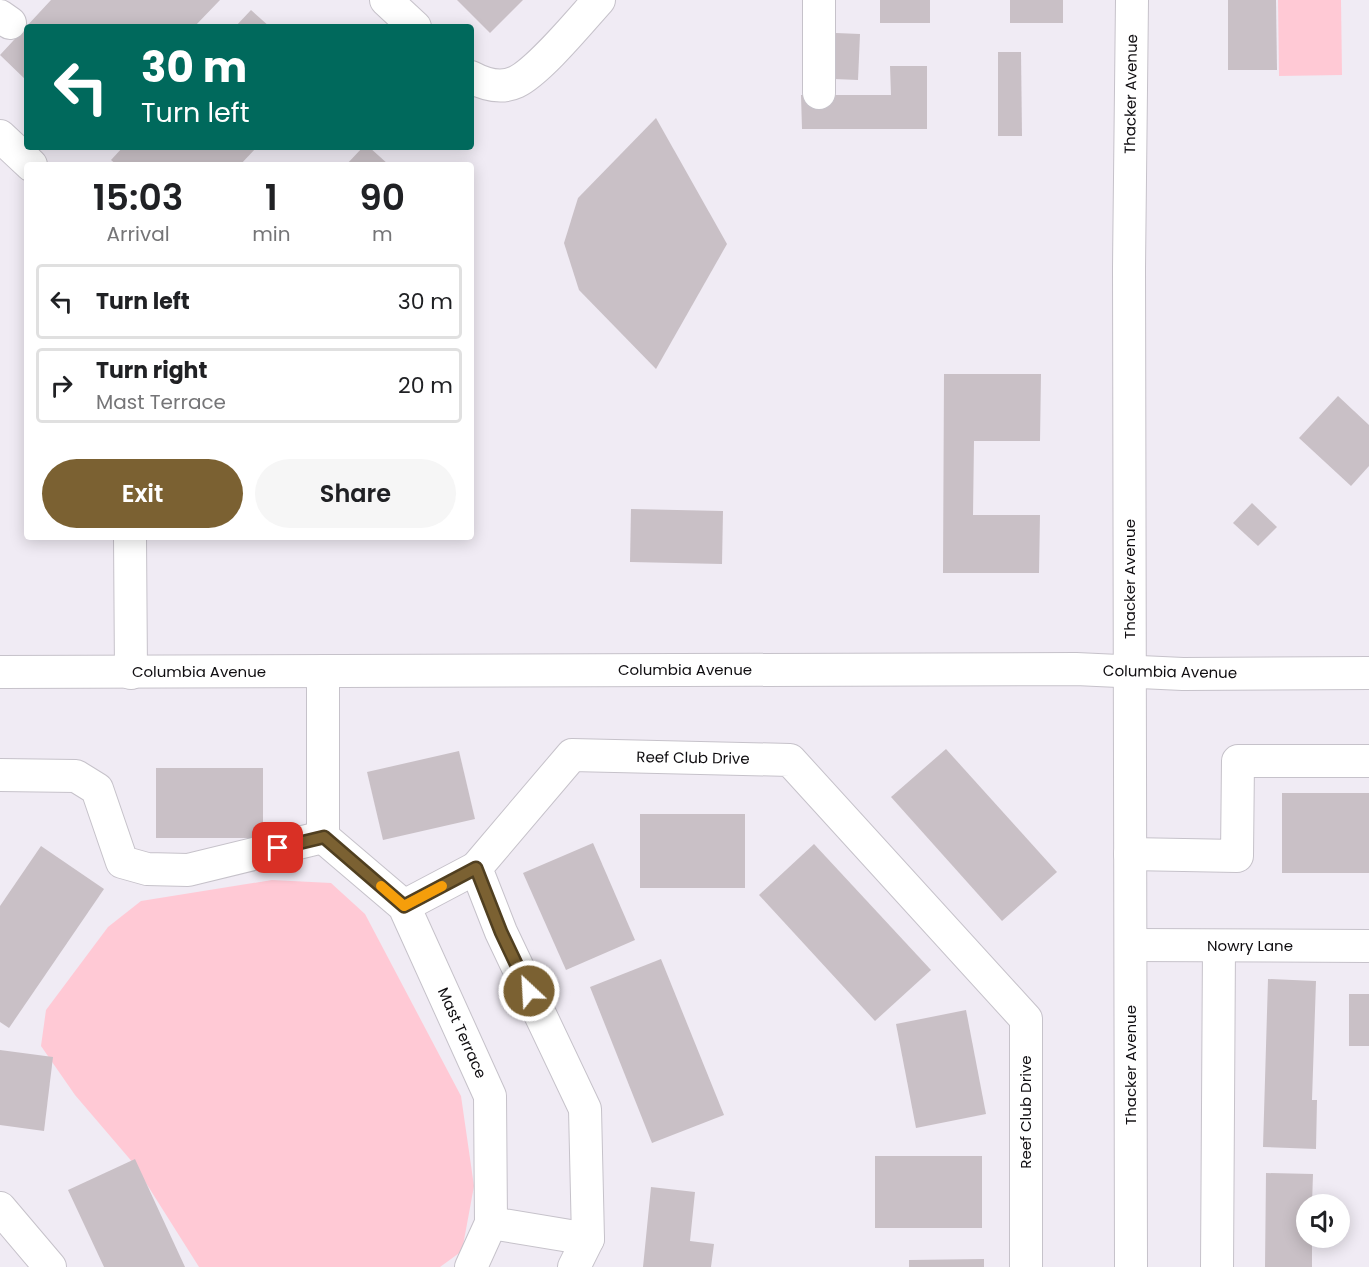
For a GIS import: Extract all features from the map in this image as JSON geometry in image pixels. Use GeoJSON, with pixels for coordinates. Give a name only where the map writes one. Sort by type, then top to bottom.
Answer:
{"type":"FeatureCollection","features":[{"type":"Feature","properties":{"kind":"street"},"geometry":{"type":"LineString","coordinates":[[386,0],[412,24]]}},
{"type":"Feature","properties":{"kind":"street"},"geometry":{"type":"LineString","coordinates":[[484,81],[514,83],[531,72],[599,0]]}},
{"type":"Feature","properties":{"kind":"street"},"geometry":{"type":"LineString","coordinates":[[819,0],[819,93]]}},
{"type":"Feature","properties":{"kind":"street","name":"Thacker Avenue"},"geometry":{"type":"LineString","coordinates":[[1131,1267],[1132,0]]}},
{"type":"Feature","properties":{"kind":"street"},"geometry":{"type":"LineString","coordinates":[[0,136],[28,162]]}},
{"type":"Feature","properties":{"kind":"street"},"geometry":{"type":"LineString","coordinates":[[130,540],[131,673]]}},
{"type":"Feature","properties":{"kind":"street","name":"Columbia Avenue"},"geometry":{"type":"LineString","coordinates":[[0,672],[1076,669],[1183,674],[1369,673]]}},
{"type":"Feature","properties":{"kind":"street"},"geometry":{"type":"LineString","coordinates":[[0,775],[76,776],[97,789],[122,862],[147,869],[188,870],[324,837],[324,672]]}},
{"type":"Feature","properties":{"kind":"street","name":"Reef Club Drive"},"geometry":{"type":"LineString","coordinates":[[476,868],[572,756],[790,760],[1026,1018],[1026,1267]]}},
{"type":"Feature","properties":{"kind":"street"},"geometry":{"type":"LineString","coordinates":[[1130,854],[1237,856],[1238,761],[1369,761]]}},
{"type":"Feature","properties":{"kind":"street","name":"Mast Terrace"},"geometry":{"type":"LineString","coordinates":[[324,837],[404,906],[490,1096],[491,1223],[471,1267]]}},
{"type":"Feature","properties":{"kind":"street"},"geometry":{"type":"LineString","coordinates":[[404,906],[476,868],[501,932],[585,1109],[588,1239],[574,1267]]}},
{"type":"Feature","properties":{"kind":"street","name":"Nowry Lane"},"geometry":{"type":"LineString","coordinates":[[1131,945],[1369,946]]}},
{"type":"Feature","properties":{"kind":"street"},"geometry":{"type":"LineString","coordinates":[[1217,1267],[1219,946]]}},
{"type":"Feature","properties":{"kind":"street"},"geometry":{"type":"LineString","coordinates":[[0,1208],[50,1267]]}},
{"type":"Feature","properties":{"kind":"street"},"geometry":{"type":"LineString","coordinates":[[491,1223],[588,1239]]}},
{"type":"Feature","properties":{"kind":"shaded area"},"geometry":{"type":"Polygon","coordinates":[[[1278,0],[1341,0],[1342,75],[1279,76],[1278,0]]]}},
{"type":"Feature","properties":{"kind":"shaded area"},"geometry":{"type":"Polygon","coordinates":[[[272,880],[331,883],[365,914],[461,1096],[474,1186],[462,1251],[440,1267],[199,1267],[134,1164],[75,1095],[41,1046],[46,1010],[108,927],[141,901],[272,880]]]}},
{"type":"Feature","properties":{"kind":"building"},"geometry":{"type":"Polygon","coordinates":[[[51,0],[220,0],[197,24],[29,24],[51,0]]]}},
{"type":"Feature","properties":{"kind":"building"},"geometry":{"type":"Polygon","coordinates":[[[457,0],[523,0],[490,33],[457,0]]]}},
{"type":"Feature","properties":{"kind":"building"},"geometry":{"type":"Polygon","coordinates":[[[880,0],[930,0],[930,23],[880,23],[880,0]]]}},
{"type":"Feature","properties":{"kind":"building"},"geometry":{"type":"Polygon","coordinates":[[[1010,0],[1063,0],[1063,23],[1010,23],[1010,0]]]}},
{"type":"Feature","properties":{"kind":"building"},"geometry":{"type":"Polygon","coordinates":[[[1228,0],[1276,0],[1277,70],[1228,70],[1228,0]]]}},
{"type":"Feature","properties":{"kind":"building"},"geometry":{"type":"Polygon","coordinates":[[[251,10],[267,24],[238,24],[251,10]]]}},
{"type":"Feature","properties":{"kind":"building"},"geometry":{"type":"Polygon","coordinates":[[[24,29],[24,78],[0,55],[24,29]]]}},
{"type":"Feature","properties":{"kind":"building"},"geometry":{"type":"Polygon","coordinates":[[[836,33],[860,34],[858,80],[834,79],[836,33]]]}},
{"type":"Feature","properties":{"kind":"building"},"geometry":{"type":"Polygon","coordinates":[[[998,52],[1021,52],[1022,136],[998,136],[998,52]]]}},
{"type":"Feature","properties":{"kind":"building"},"geometry":{"type":"Polygon","coordinates":[[[890,66],[927,66],[927,129],[802,129],[801,95],[891,95],[890,66]]]}},
{"type":"Feature","properties":{"kind":"building"},"geometry":{"type":"Polygon","coordinates":[[[656,118],[727,244],[656,369],[579,290],[564,243],[578,198],[656,118]]]}},
{"type":"Feature","properties":{"kind":"building"},"geometry":{"type":"Polygon","coordinates":[[[120,150],[254,150],[243,162],[113,162],[111,160],[120,150]]]}},
{"type":"Feature","properties":{"kind":"building"},"geometry":{"type":"Polygon","coordinates":[[[360,150],[372,150],[386,162],[349,162],[360,150]]]}},
{"type":"Feature","properties":{"kind":"building"},"geometry":{"type":"Polygon","coordinates":[[[944,374],[1041,374],[1040,441],[974,441],[973,515],[1040,515],[1039,573],[943,573],[944,374]]]}},
{"type":"Feature","properties":{"kind":"building"},"geometry":{"type":"Polygon","coordinates":[[[1338,396],[1369,425],[1369,466],[1351,486],[1299,438],[1338,396]]]}},
{"type":"Feature","properties":{"kind":"building"},"geometry":{"type":"Polygon","coordinates":[[[1252,503],[1277,527],[1258,546],[1233,523],[1252,503]]]}},
{"type":"Feature","properties":{"kind":"building"},"geometry":{"type":"Polygon","coordinates":[[[631,509],[723,511],[722,564],[630,562],[631,509]]]}},
{"type":"Feature","properties":{"kind":"building"},"geometry":{"type":"Polygon","coordinates":[[[946,749],[1057,872],[1002,921],[891,797],[946,749]]]}},
{"type":"Feature","properties":{"kind":"building"},"geometry":{"type":"Polygon","coordinates":[[[459,751],[475,819],[383,840],[367,772],[459,751]]]}},
{"type":"Feature","properties":{"kind":"building"},"geometry":{"type":"Polygon","coordinates":[[[156,768],[263,768],[263,838],[156,838],[156,768]]]}},
{"type":"Feature","properties":{"kind":"building"},"geometry":{"type":"Polygon","coordinates":[[[1282,793],[1369,793],[1369,873],[1282,873],[1282,793]]]}},
{"type":"Feature","properties":{"kind":"building"},"geometry":{"type":"Polygon","coordinates":[[[640,814],[745,814],[745,888],[640,888],[640,814]]]}},
{"type":"Feature","properties":{"kind":"building"},"geometry":{"type":"Polygon","coordinates":[[[593,843],[635,940],[566,970],[523,873],[593,843]]]}},
{"type":"Feature","properties":{"kind":"building"},"geometry":{"type":"Polygon","coordinates":[[[814,844],[931,970],[875,1021],[759,895],[814,844]]]}},
{"type":"Feature","properties":{"kind":"building"},"geometry":{"type":"Polygon","coordinates":[[[41,846],[104,889],[9,1028],[0,1022],[0,906],[41,846]]]}},
{"type":"Feature","properties":{"kind":"building"},"geometry":{"type":"Polygon","coordinates":[[[661,959],[724,1115],[652,1143],[590,987],[661,959]]]}},
{"type":"Feature","properties":{"kind":"building"},"geometry":{"type":"Polygon","coordinates":[[[1268,979],[1316,981],[1312,1100],[1317,1100],[1316,1149],[1263,1147],[1268,979]]]}},
{"type":"Feature","properties":{"kind":"building"},"geometry":{"type":"Polygon","coordinates":[[[1349,994],[1369,994],[1369,1046],[1349,1046],[1349,994]]]}},
{"type":"Feature","properties":{"kind":"building"},"geometry":{"type":"Polygon","coordinates":[[[966,1010],[986,1114],[916,1128],[896,1024],[966,1010]]]}},
{"type":"Feature","properties":{"kind":"building"},"geometry":{"type":"Polygon","coordinates":[[[0,1050],[53,1057],[44,1131],[0,1125],[0,1050]]]}},
{"type":"Feature","properties":{"kind":"building"},"geometry":{"type":"Polygon","coordinates":[[[875,1156],[982,1156],[982,1228],[875,1228],[875,1156]]]}},
{"type":"Feature","properties":{"kind":"building"},"geometry":{"type":"Polygon","coordinates":[[[135,1159],[185,1267],[104,1267],[68,1190],[135,1159]]]}},
{"type":"Feature","properties":{"kind":"building"},"geometry":{"type":"Polygon","coordinates":[[[1266,1173],[1313,1174],[1312,1194],[1296,1194],[1296,1248],[1312,1248],[1312,1267],[1265,1267],[1266,1173]]]}},
{"type":"Feature","properties":{"kind":"building"},"geometry":{"type":"Polygon","coordinates":[[[651,1187],[695,1192],[690,1241],[714,1244],[711,1267],[643,1267],[651,1187]]]}},
{"type":"Feature","properties":{"kind":"building"},"geometry":{"type":"Polygon","coordinates":[[[984,1259],[984,1267],[909,1267],[909,1260],[984,1259]]]}},
{"type":"Feature","properties":{"kind":"slow traffic"},"geometry":{"type":"LineString","coordinates":[[381,886],[404,906],[442,886]]}},
{"type":"Feature","properties":{"kind":"route"},"geometry":{"type":"LineString","coordinates":[[278,848],[324,837],[404,906],[476,868],[501,932],[529,991]]}}]}
